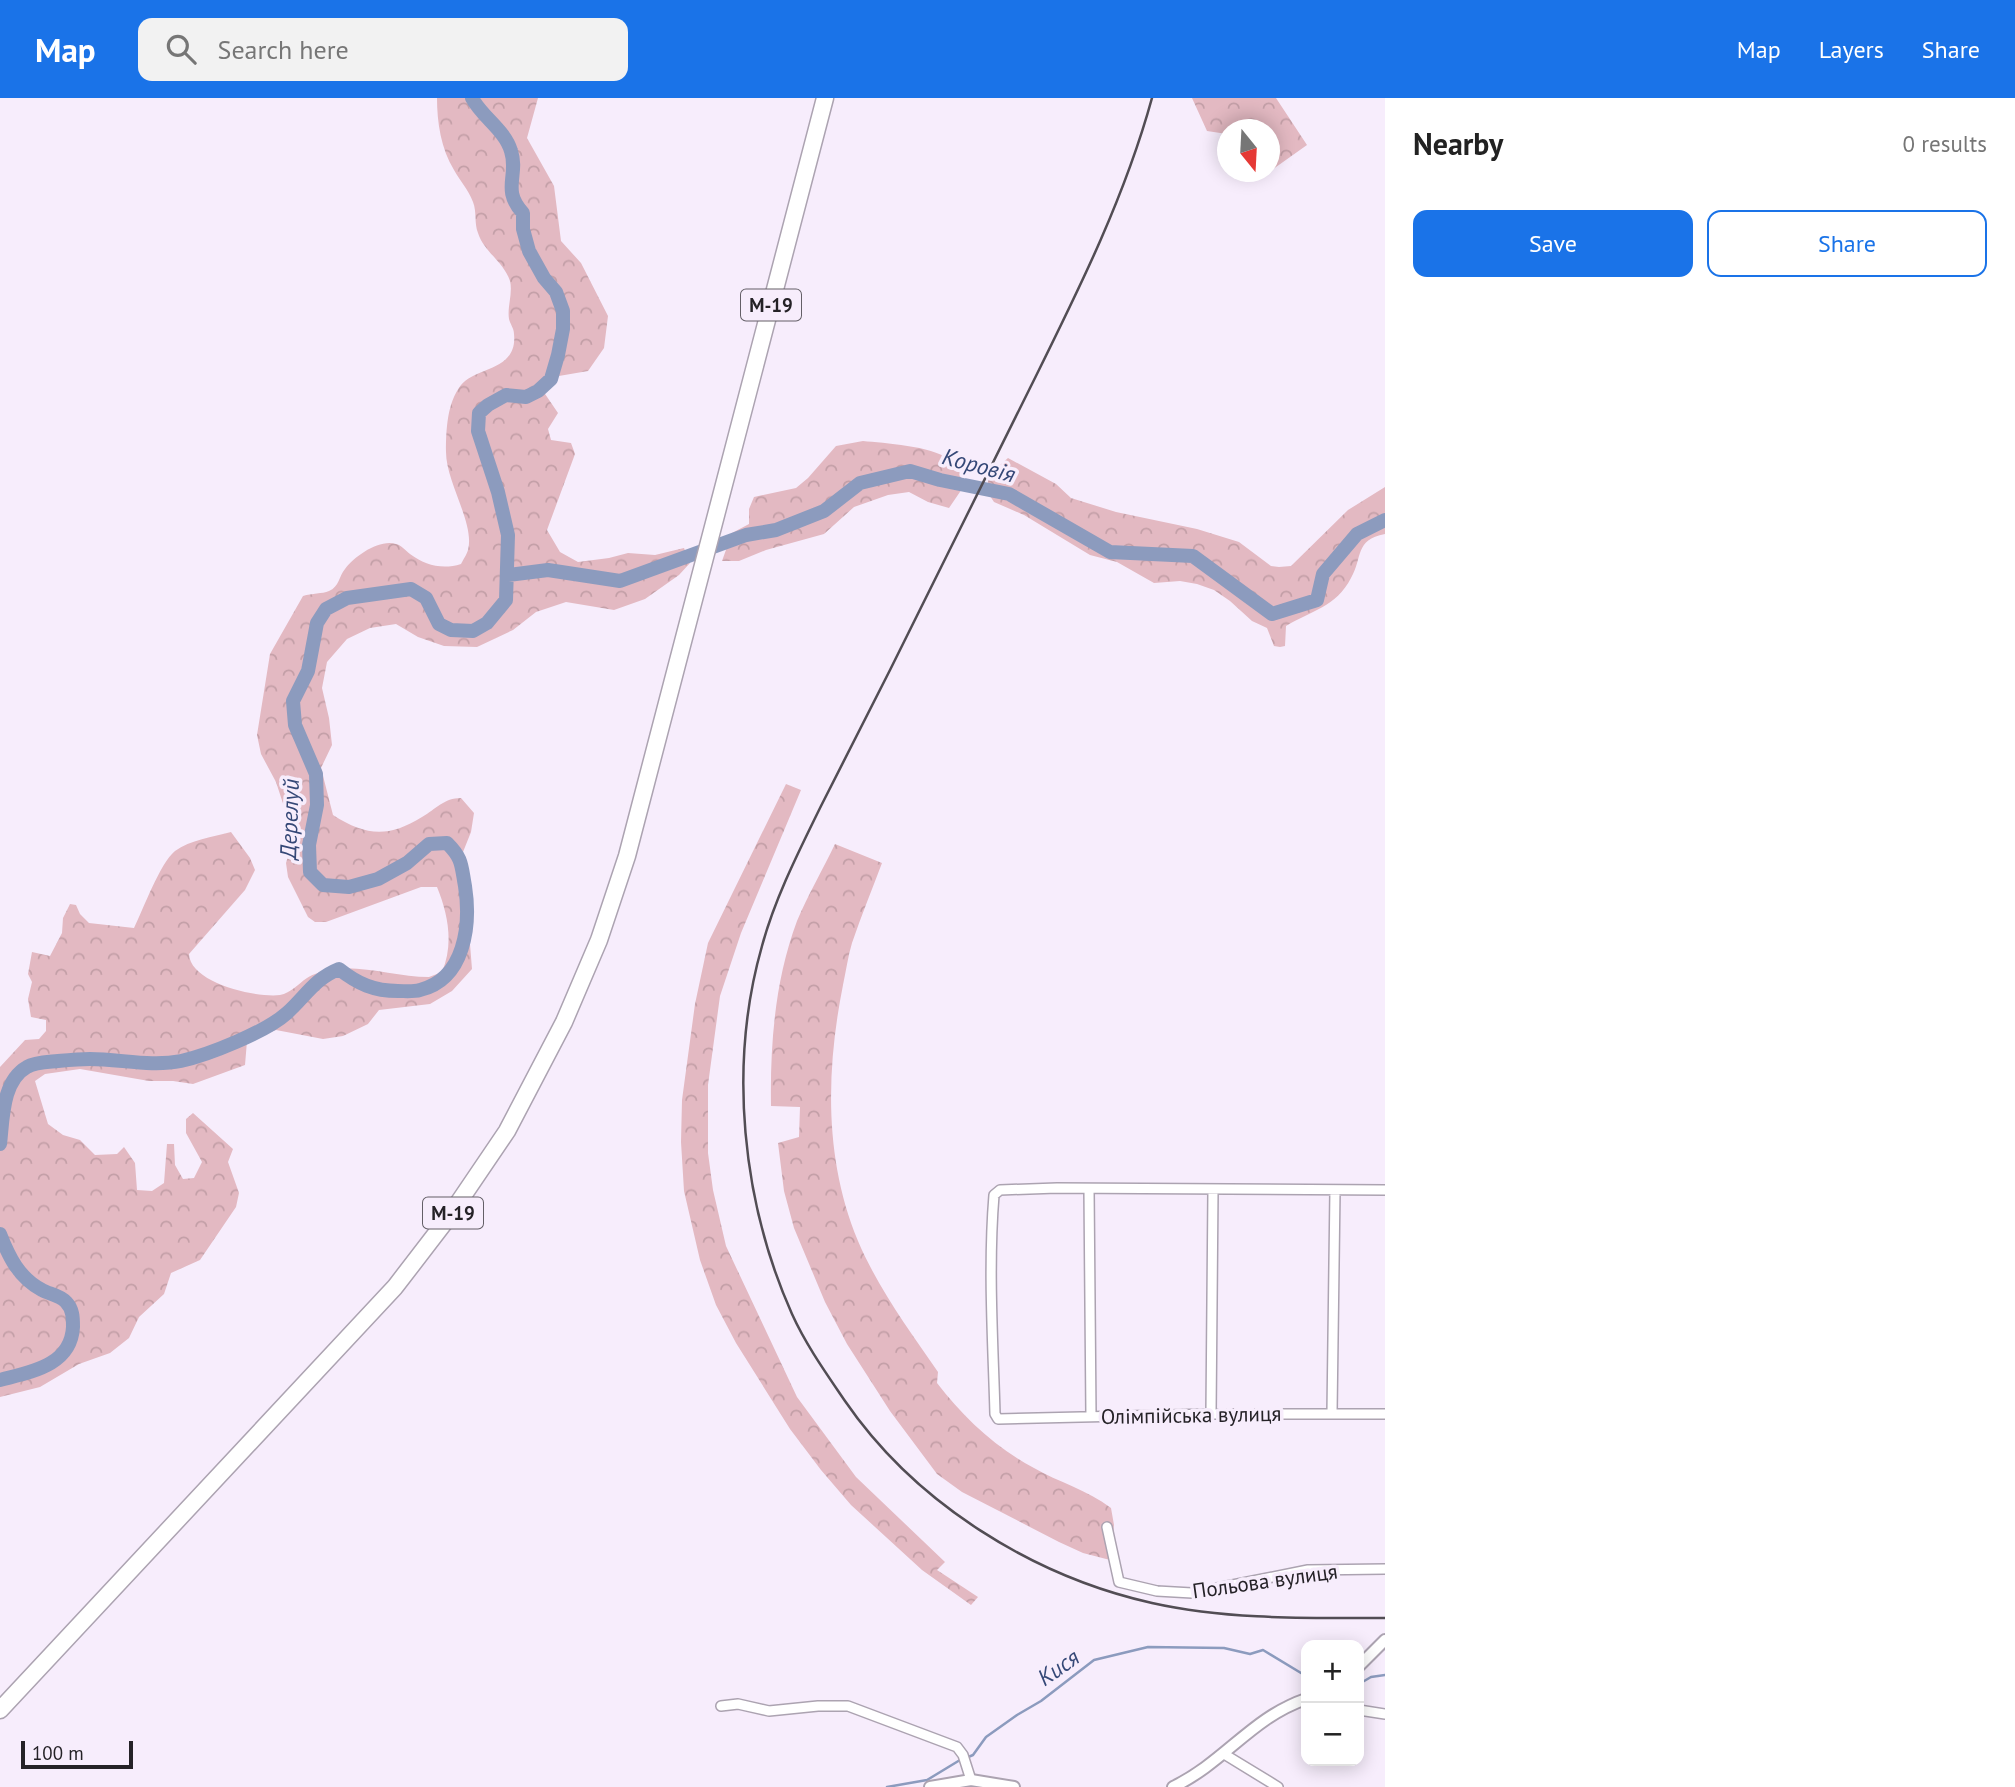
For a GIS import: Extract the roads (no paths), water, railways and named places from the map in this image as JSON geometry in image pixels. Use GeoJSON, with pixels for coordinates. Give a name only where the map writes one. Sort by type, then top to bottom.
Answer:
{"type":"FeatureCollection","features":[{"type":"Feature","properties":{"kind":"highway","name":"М-19"},"geometry":{"type":"LineString","coordinates":[[0,1710],[395,1287],[449,1218],[487,1163],[528,1093],[558,1033],[598,940],[627,856],[825,98]]}},
{"type":"Feature","properties":{"kind":"street","name":"Олімпійська вулиця"},"geometry":{"type":"LineString","coordinates":[[1089,1189],[1037,1188],[996,1191],[991,1323],[997,1419],[1385,1413]]}},
{"type":"Feature","properties":{"kind":"street"},"geometry":{"type":"LineString","coordinates":[[1091,1416],[1089,1189],[1385,1190]]}},
{"type":"Feature","properties":{"kind":"street"},"geometry":{"type":"LineString","coordinates":[[1211,1414],[1213,1190]]}},
{"type":"Feature","properties":{"kind":"street"},"geometry":{"type":"LineString","coordinates":[[1332,1413],[1335,1190]]}},
{"type":"Feature","properties":{"kind":"street","name":"Польова вулиця"},"geometry":{"type":"LineString","coordinates":[[1107,1527],[1119,1582],[1157,1591],[1192,1594],[1308,1570],[1385,1569]]}},
{"type":"Feature","properties":{"kind":"street"},"geometry":{"type":"LineString","coordinates":[[1364,1661],[1385,1640]]}},
{"type":"Feature","properties":{"kind":"street"},"geometry":{"type":"LineString","coordinates":[[1172,1787],[1194,1776],[1269,1716],[1301,1701]]}},
{"type":"Feature","properties":{"kind":"street"},"geometry":{"type":"LineString","coordinates":[[721,1706],[738,1704],[765,1711],[848,1706],[957,1747],[971,1780]]}},
{"type":"Feature","properties":{"kind":"street"},"geometry":{"type":"LineString","coordinates":[[1364,1711],[1385,1714]]}},
{"type":"Feature","properties":{"kind":"street"},"geometry":{"type":"LineString","coordinates":[[1224,1754],[1278,1787]]}},
{"type":"Feature","properties":{"kind":"street"},"geometry":{"type":"LineString","coordinates":[[930,1787],[971,1780],[1014,1787]]}},
{"type":"Feature","properties":{"kind":"waterway","name":"Дерелуй"},"geometry":{"type":"LineString","coordinates":[[0,1144],[8,1091],[19,1073],[30,1065],[86,1059],[147,1063],[181,1061],[206,1054],[265,1028],[287,1013],[323,978],[339,969],[360,983],[374,988],[412,991],[435,984],[447,975],[456,963],[465,933],[467,901],[461,863],[447,843],[429,844],[407,863],[378,879],[349,887],[323,885],[310,872],[309,845],[317,805],[316,774],[295,725],[293,701],[308,671],[317,623],[326,609],[347,598],[411,589],[426,598],[439,624],[451,630],[473,631],[487,623],[506,600],[508,535],[498,492],[478,431],[479,413],[506,395],[526,397],[538,391],[551,379],[563,329],[563,311],[556,292],[544,278],[529,251],[523,229],[523,213],[513,197],[513,160],[508,143],[472,98]]}},
{"type":"Feature","properties":{"kind":"waterway","name":"Коровія"},"geometry":{"type":"LineString","coordinates":[[508,575],[548,570],[620,581],[746,535],[776,530],[824,511],[860,483],[910,471],[1009,494],[1110,552],[1193,556],[1272,614],[1317,600],[1323,574],[1357,534],[1385,520]]}},
{"type":"Feature","properties":{"kind":"waterway","name":"Дерелуй"},"geometry":{"type":"LineString","coordinates":[[0,1234],[11,1259],[21,1273],[34,1285],[61,1298],[68,1305],[73,1327],[71,1340],[57,1359],[36,1370],[0,1380]]}},
{"type":"Feature","properties":{"kind":"waterway","name":"Кися"},"geometry":{"type":"LineString","coordinates":[[966,1758],[973,1755],[986,1737],[1041,1701],[1094,1660],[1148,1647],[1224,1648],[1250,1654],[1263,1650],[1301,1673]]}},
{"type":"Feature","properties":{"kind":"waterway","name":"Кися"},"geometry":{"type":"LineString","coordinates":[[1364,1681],[1385,1675]]}},
{"type":"Feature","properties":{"kind":"waterway","name":"Кися"},"geometry":{"type":"LineString","coordinates":[[887,1787],[927,1780],[960,1760]]}},
{"type":"Feature","properties":{"kind":"railway"},"geometry":{"type":"LineString","coordinates":[[1152,98],[1128,173],[1082,281],[813,823],[774,910],[751,991],[745,1038],[743,1085],[752,1180],[761,1226],[775,1271],[792,1314],[810,1348],[873,1438],[941,1503],[980,1530],[1063,1574],[1107,1591],[1152,1603],[1239,1615],[1385,1618]]}}]}
